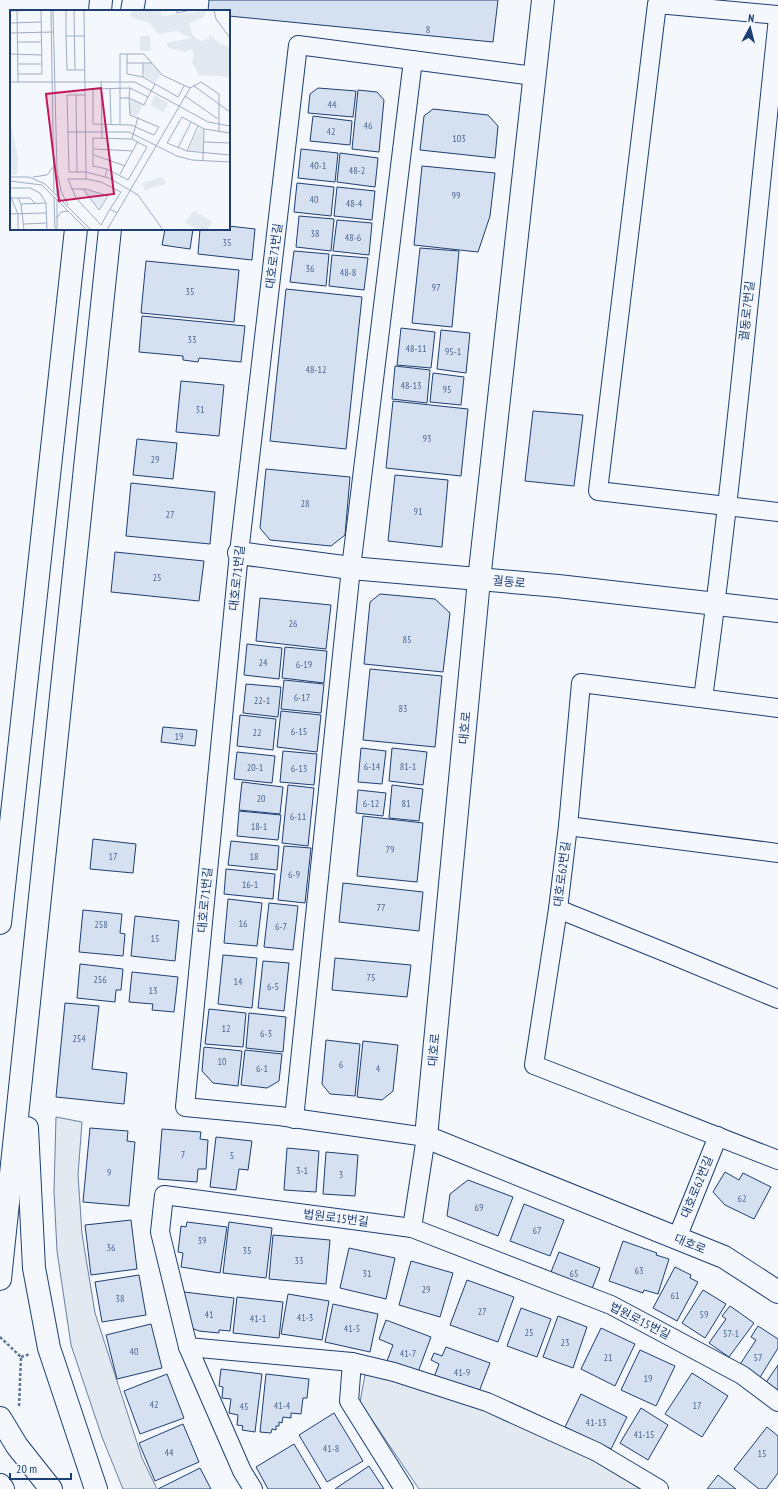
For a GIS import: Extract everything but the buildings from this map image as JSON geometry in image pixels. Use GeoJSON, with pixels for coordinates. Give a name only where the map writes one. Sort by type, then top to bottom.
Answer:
{"type":"FeatureCollection","features":[{"type":"Feature","properties":{"kind":"street"},"geometry":{"type":"LineString","coordinates":[[100,10],[101,0]]}},
{"type":"Feature","properties":{"kind":"street"},"geometry":{"type":"LineString","coordinates":[[132,10],[134,0]]}},
{"type":"Feature","properties":{"kind":"street","name":"대호로"},"geometry":{"type":"LineString","coordinates":[[543,0],[479,580],[426,1137],[724,1257],[778,1292]]}},
{"type":"Feature","properties":{"kind":"street"},"geometry":{"type":"LineString","coordinates":[[778,17],[657,4],[598,491],[778,512]]}},
{"type":"Feature","properties":{"kind":"street","name":"궐동로7번길"},"geometry":{"type":"LineString","coordinates":[[703,698],[716,604],[727,506],[778,17]]}},
{"type":"Feature","properties":{"kind":"street","name":"대호로71번길"},"geometry":{"type":"LineString","coordinates":[[426,1137],[294,1119],[185,1107],[240,553],[298,45],[534,76]]}},
{"type":"Feature","properties":{"kind":"street"},"geometry":{"type":"LineString","coordinates":[[294,1119],[352,568],[413,60]]}},
{"type":"Feature","properties":{"kind":"street"},"geometry":{"type":"LineString","coordinates":[[0,923],[76,230]]}},
{"type":"Feature","properties":{"kind":"street"},"geometry":{"type":"LineString","coordinates":[[0,1279],[110,230]]}},
{"type":"Feature","properties":{"kind":"street","name":"궐동로"},"geometry":{"type":"LineString","coordinates":[[240,553],[352,568],[558,586],[778,611]]}},
{"type":"Feature","properties":{"kind":"street","name":"대호로62번길"},"geometry":{"type":"LineString","coordinates":[[778,708],[581,683],[568,826],[558,909],[534,1066],[778,1160]]}},
{"type":"Feature","properties":{"kind":"street"},"geometry":{"type":"LineString","coordinates":[[568,826],[778,853]]}},
{"type":"Feature","properties":{"kind":"street"},"geometry":{"type":"LineString","coordinates":[[558,909],[778,999]]}},
{"type":"Feature","properties":{"kind":"street"},"geometry":{"type":"LineString","coordinates":[[24,1056],[34,1268],[49,1348],[96,1489]]}},
{"type":"Feature","properties":{"kind":"street","name":"대호로62번길"},"geometry":{"type":"LineString","coordinates":[[677,1238],[718,1136]]}},
{"type":"Feature","properties":{"kind":"street"},"geometry":{"type":"LineString","coordinates":[[412,1228],[426,1137]]}},
{"type":"Feature","properties":{"kind":"street","name":"법원로15번길"},"geometry":{"type":"LineString","coordinates":[[252,1489],[242,1471],[188,1347],[160,1232],[164,1195],[412,1228],[611,1305],[742,1375],[778,1402]]}},
{"type":"Feature","properties":{"kind":"street"},"geometry":{"type":"LineString","coordinates":[[188,1347],[352,1362],[394,1372],[487,1402],[597,1452],[659,1489]]}},
{"type":"Feature","properties":{"kind":"street"},"geometry":{"type":"LineString","coordinates":[[352,1362],[348,1401],[404,1489]]}},
{"type":"Feature","properties":{"kind":"street"},"geometry":{"type":"LineString","coordinates":[[0,1418],[17,1446],[51,1489]]}},
{"type":"Feature","properties":{"kind":"street"},"geometry":{"type":"LineString","coordinates":[[0,1485],[2,1489]]}},
{"type":"Feature","properties":{"kind":"path"},"geometry":{"type":"LineString","coordinates":[[0,1337],[21,1357]]}},
{"type":"Feature","properties":{"kind":"shaded area"},"geometry":{"type":"Polygon","coordinates":[[[56,1117],[82,1122],[78,1175],[82,1234],[95,1313],[142,1458],[157,1489],[123,1489],[102,1437],[71,1345],[57,1251],[54,1191],[56,1117]]]}},
{"type":"Feature","properties":{"kind":"shaded area"},"geometry":{"type":"Polygon","coordinates":[[[371,1372],[490,1410],[590,1456],[647,1489],[419,1489],[360,1402],[365,1375],[371,1372]]]}}]}
